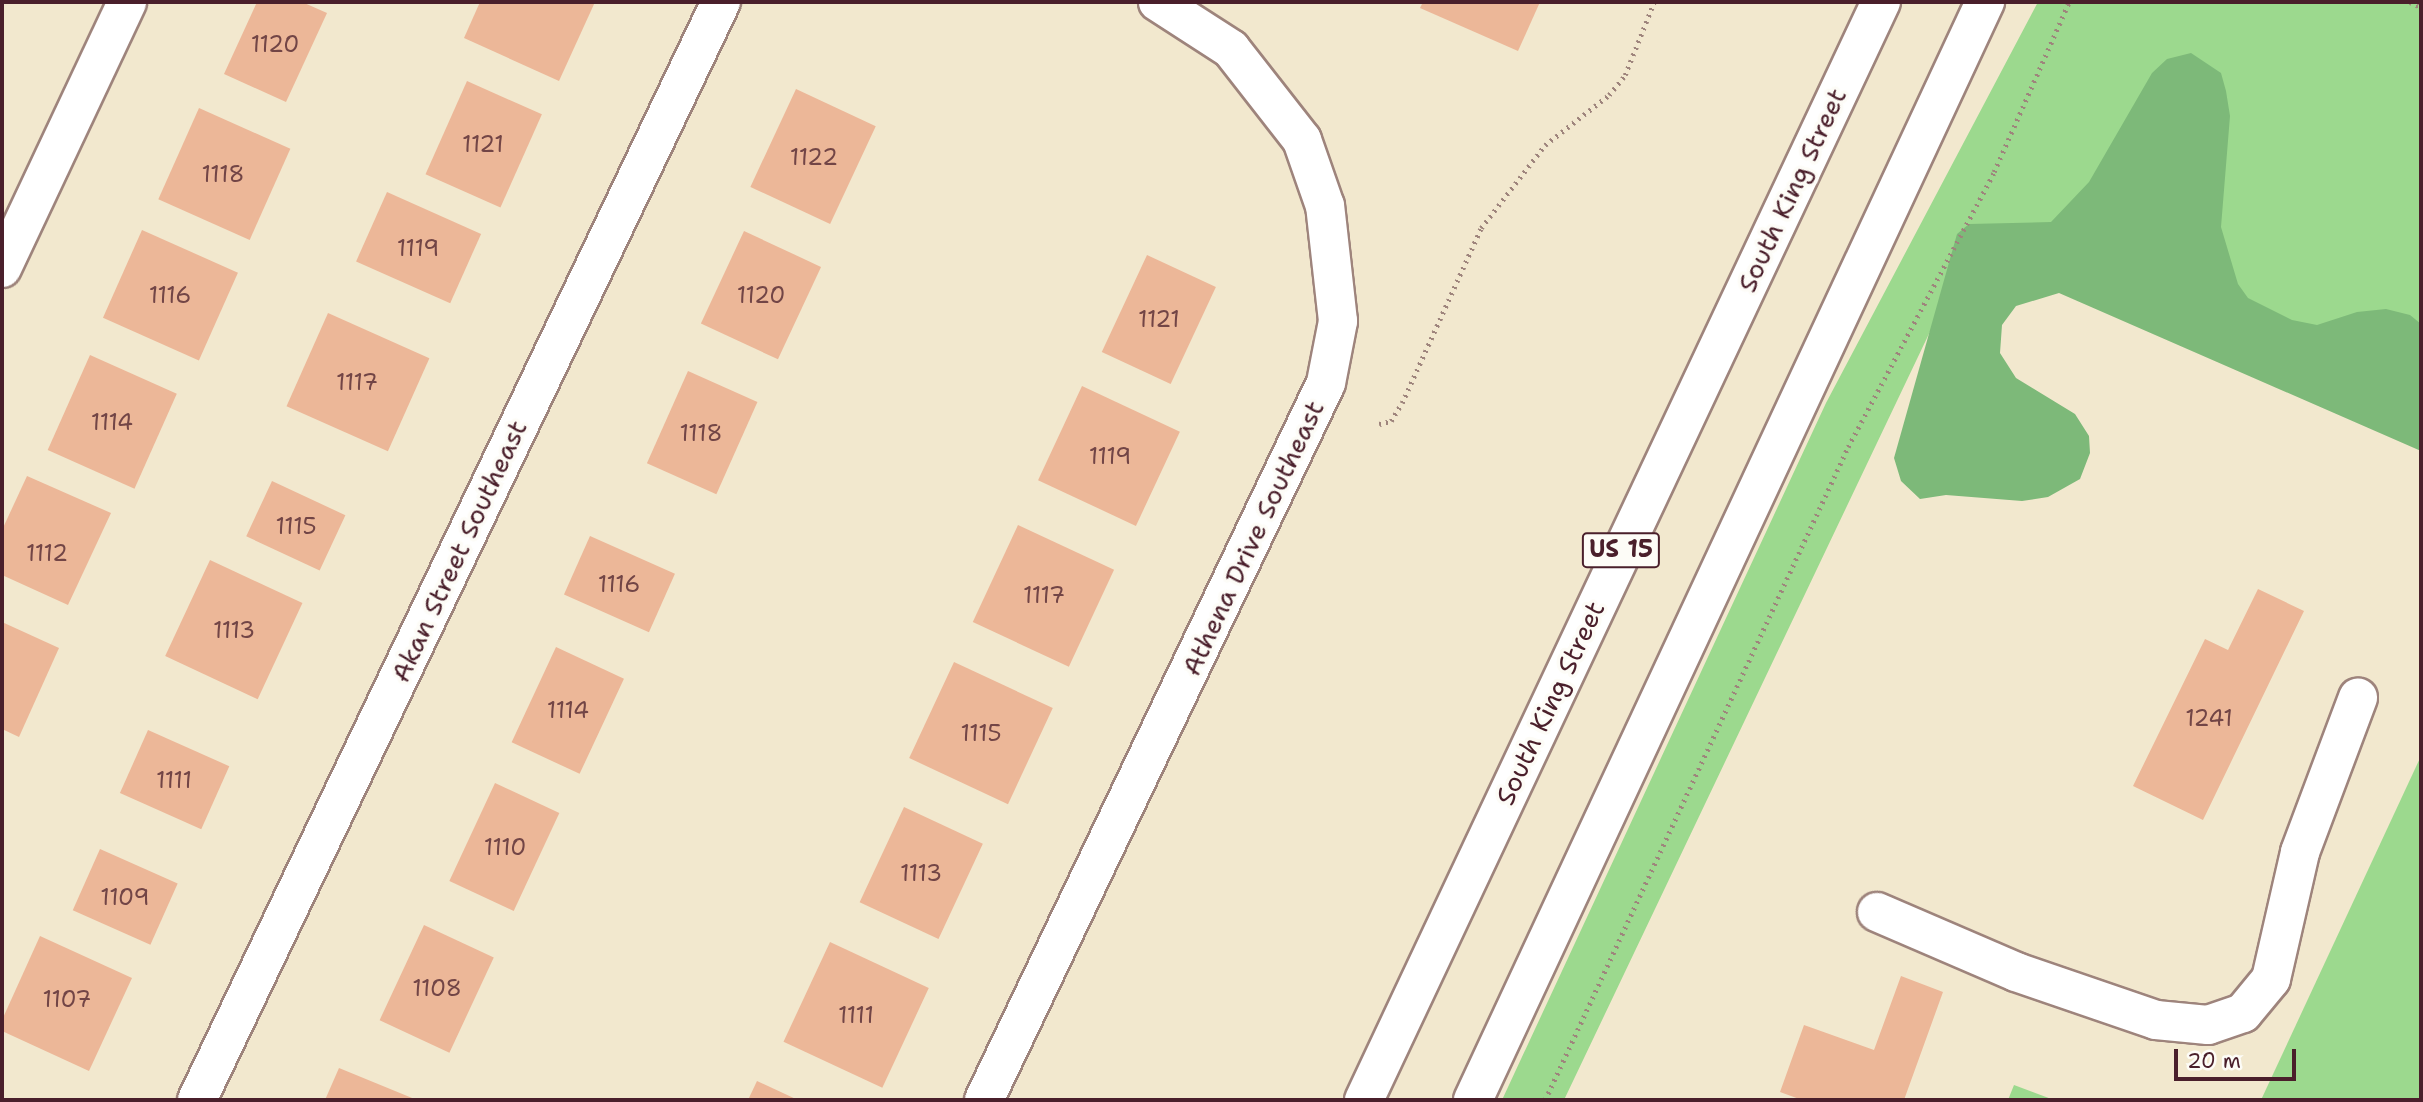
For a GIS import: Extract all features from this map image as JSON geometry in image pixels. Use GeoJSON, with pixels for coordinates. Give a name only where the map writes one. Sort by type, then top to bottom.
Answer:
{"type":"FeatureCollection","features":[{"type":"Feature","properties":{"kind":"main road"},"geometry":{"type":"LineString","coordinates":[[2,268],[127,2]]}},
{"type":"Feature","properties":{"kind":"main road","name":"Akan Street Southeast"},"geometry":{"type":"LineString","coordinates":[[197,1100],[721,2]]}},
{"type":"Feature","properties":{"kind":"main road","name":"Athena Drive Southeast"},"geometry":{"type":"LineString","coordinates":[[984,1100],[1326,383],[1338,321],[1325,206],[1302,141],[1231,50],[1158,2]]}},
{"type":"Feature","properties":{"kind":"main road","name":"South King Street"},"geometry":{"type":"LineString","coordinates":[[1364,1100],[1881,2]]}},
{"type":"Feature","properties":{"kind":"main road"},"geometry":{"type":"LineString","coordinates":[[1473,1100],[1985,2]]}},
{"type":"Feature","properties":{"kind":"main road"},"geometry":{"type":"LineString","coordinates":[[1877,912],[2016,972],[2156,1020],[2208,1025],[2244,1013],[2271,979],[2300,852],[2358,698]]}},
{"type":"Feature","properties":{"kind":"path"},"geometry":{"type":"LineString","coordinates":[[1379,424],[1391,421],[1402,403],[1481,228],[1545,145],[1609,94],[1625,75],[1654,2]]}},
{"type":"Feature","properties":{"kind":"path"},"geometry":{"type":"LineString","coordinates":[[1545,1100],[1848,447],[1994,172],[2069,2]]}},
{"type":"Feature","properties":{"kind":"path"},"geometry":{"type":"LineString","coordinates":[[2410,2],[2421,7]]}},
{"type":"Feature","properties":{"kind":"green space"},"geometry":{"type":"Polygon","coordinates":[[[2038,2],[2421,2],[2421,419],[1977,233],[1564,1100],[1502,1100],[1826,403],[2038,2]]]}},
{"type":"Feature","properties":{"kind":"green space"},"geometry":{"type":"Polygon","coordinates":[[[2191,53],[2221,73],[2226,91],[2230,116],[2221,227],[2238,284],[2248,298],[2292,320],[2317,325],[2357,312],[2386,309],[2410,315],[2421,324],[2421,451],[2059,293],[2016,306],[2002,325],[2000,353],[2016,378],[2075,414],[2089,436],[2090,453],[2080,479],[2048,497],[2022,501],[1946,495],[1920,499],[1901,481],[1894,458],[1957,234],[1969,224],[2051,222],[2089,182],[2152,73],[2167,59],[2191,53]]]}},
{"type":"Feature","properties":{"kind":"green space"},"geometry":{"type":"Polygon","coordinates":[[[2421,756],[2421,1100],[2261,1100],[2421,756]]]}},
{"type":"Feature","properties":{"kind":"green space"},"geometry":{"type":"Polygon","coordinates":[[[2014,1085],[2054,1100],[2008,1100],[2014,1085]]]}},
{"type":"Feature","properties":{"kind":"building"},"geometry":{"type":"Polygon","coordinates":[[[257,2],[302,2],[327,13],[286,102],[224,74],[257,2]]]}},
{"type":"Feature","properties":{"kind":"building"},"geometry":{"type":"Polygon","coordinates":[[[480,2],[595,2],[559,81],[464,38],[480,2]]]}},
{"type":"Feature","properties":{"kind":"building"},"geometry":{"type":"Polygon","coordinates":[[[1423,2],[1540,2],[1518,51],[1420,8],[1423,2]]]}},
{"type":"Feature","properties":{"kind":"building"},"geometry":{"type":"Polygon","coordinates":[[[467,81],[542,114],[500,208],[426,174],[467,81]]]}},
{"type":"Feature","properties":{"kind":"building"},"geometry":{"type":"Polygon","coordinates":[[[796,89],[876,126],[830,224],[750,187],[796,89]]]}},
{"type":"Feature","properties":{"kind":"building"},"geometry":{"type":"Polygon","coordinates":[[[199,108],[290,149],[250,240],[158,199],[199,108]]]}},
{"type":"Feature","properties":{"kind":"building"},"geometry":{"type":"Polygon","coordinates":[[[387,192],[481,234],[450,303],[356,261],[387,192]]]}},
{"type":"Feature","properties":{"kind":"building"},"geometry":{"type":"Polygon","coordinates":[[[142,230],[238,273],[199,360],[103,318],[142,230]]]}},
{"type":"Feature","properties":{"kind":"building"},"geometry":{"type":"Polygon","coordinates":[[[744,231],[821,267],[778,359],[701,323],[744,231]]]}},
{"type":"Feature","properties":{"kind":"building"},"geometry":{"type":"Polygon","coordinates":[[[1147,255],[1216,287],[1171,384],[1102,352],[1147,255]]]}},
{"type":"Feature","properties":{"kind":"building"},"geometry":{"type":"Polygon","coordinates":[[[328,313],[429,358],[388,451],[287,406],[328,313]]]}},
{"type":"Feature","properties":{"kind":"building"},"geometry":{"type":"Polygon","coordinates":[[[90,355],[177,394],[134,489],[48,450],[90,355]]]}},
{"type":"Feature","properties":{"kind":"building"},"geometry":{"type":"Polygon","coordinates":[[[688,371],[757,402],[716,494],[647,463],[688,371]]]}},
{"type":"Feature","properties":{"kind":"building"},"geometry":{"type":"Polygon","coordinates":[[[1082,386],[1180,432],[1136,526],[1038,480],[1082,386]]]}},
{"type":"Feature","properties":{"kind":"building"},"geometry":{"type":"Polygon","coordinates":[[[27,476],[111,513],[68,605],[2,575],[2,530],[27,476]]]}},
{"type":"Feature","properties":{"kind":"building"},"geometry":{"type":"Polygon","coordinates":[[[272,481],[345,515],[320,571],[246,536],[272,481]]]}},
{"type":"Feature","properties":{"kind":"building"},"geometry":{"type":"Polygon","coordinates":[[[1018,525],[1114,570],[1069,667],[973,622],[1018,525]]]}},
{"type":"Feature","properties":{"kind":"building"},"geometry":{"type":"Polygon","coordinates":[[[590,536],[675,574],[649,632],[564,594],[590,536]]]}},
{"type":"Feature","properties":{"kind":"building"},"geometry":{"type":"Polygon","coordinates":[[[210,560],[302,603],[258,699],[165,656],[210,560]]]}},
{"type":"Feature","properties":{"kind":"building"},"geometry":{"type":"Polygon","coordinates":[[[2258,589],[2304,611],[2203,820],[2133,786],[2205,639],[2228,650],[2258,589]]]}},
{"type":"Feature","properties":{"kind":"building"},"geometry":{"type":"Polygon","coordinates":[[[2,622],[59,648],[19,737],[2,729],[2,622]]]}},
{"type":"Feature","properties":{"kind":"building"},"geometry":{"type":"Polygon","coordinates":[[[556,647],[624,679],[580,774],[512,742],[556,647]]]}},
{"type":"Feature","properties":{"kind":"building"},"geometry":{"type":"Polygon","coordinates":[[[954,662],[1053,708],[1008,804],[909,758],[954,662]]]}},
{"type":"Feature","properties":{"kind":"building"},"geometry":{"type":"Polygon","coordinates":[[[148,730],[229,766],[201,829],[120,793],[148,730]]]}},
{"type":"Feature","properties":{"kind":"building"},"geometry":{"type":"Polygon","coordinates":[[[495,783],[559,813],[514,911],[449,881],[495,783]]]}},
{"type":"Feature","properties":{"kind":"building"},"geometry":{"type":"Polygon","coordinates":[[[904,807],[983,844],[938,939],[860,902],[904,807]]]}},
{"type":"Feature","properties":{"kind":"building"},"geometry":{"type":"Polygon","coordinates":[[[100,849],[178,884],[150,945],[73,910],[100,849]]]}},
{"type":"Feature","properties":{"kind":"building"},"geometry":{"type":"Polygon","coordinates":[[[424,925],[494,958],[449,1053],[380,1020],[424,925]]]}},
{"type":"Feature","properties":{"kind":"building"},"geometry":{"type":"Polygon","coordinates":[[[40,936],[132,978],[89,1071],[2,1031],[2,1020],[40,936]]]}},
{"type":"Feature","properties":{"kind":"building"},"geometry":{"type":"Polygon","coordinates":[[[830,942],[929,988],[882,1088],[784,1042],[830,942]]]}},
{"type":"Feature","properties":{"kind":"building"},"geometry":{"type":"Polygon","coordinates":[[[1901,976],[1943,992],[1904,1100],[1802,1100],[1780,1092],[1804,1025],[1874,1050],[1901,976]]]}},
{"type":"Feature","properties":{"kind":"building"},"geometry":{"type":"Polygon","coordinates":[[[339,1068],[417,1100],[325,1100],[339,1068]]]}},
{"type":"Feature","properties":{"kind":"building"},"geometry":{"type":"Polygon","coordinates":[[[757,1081],[798,1100],[748,1100],[757,1081]]]}}]}
